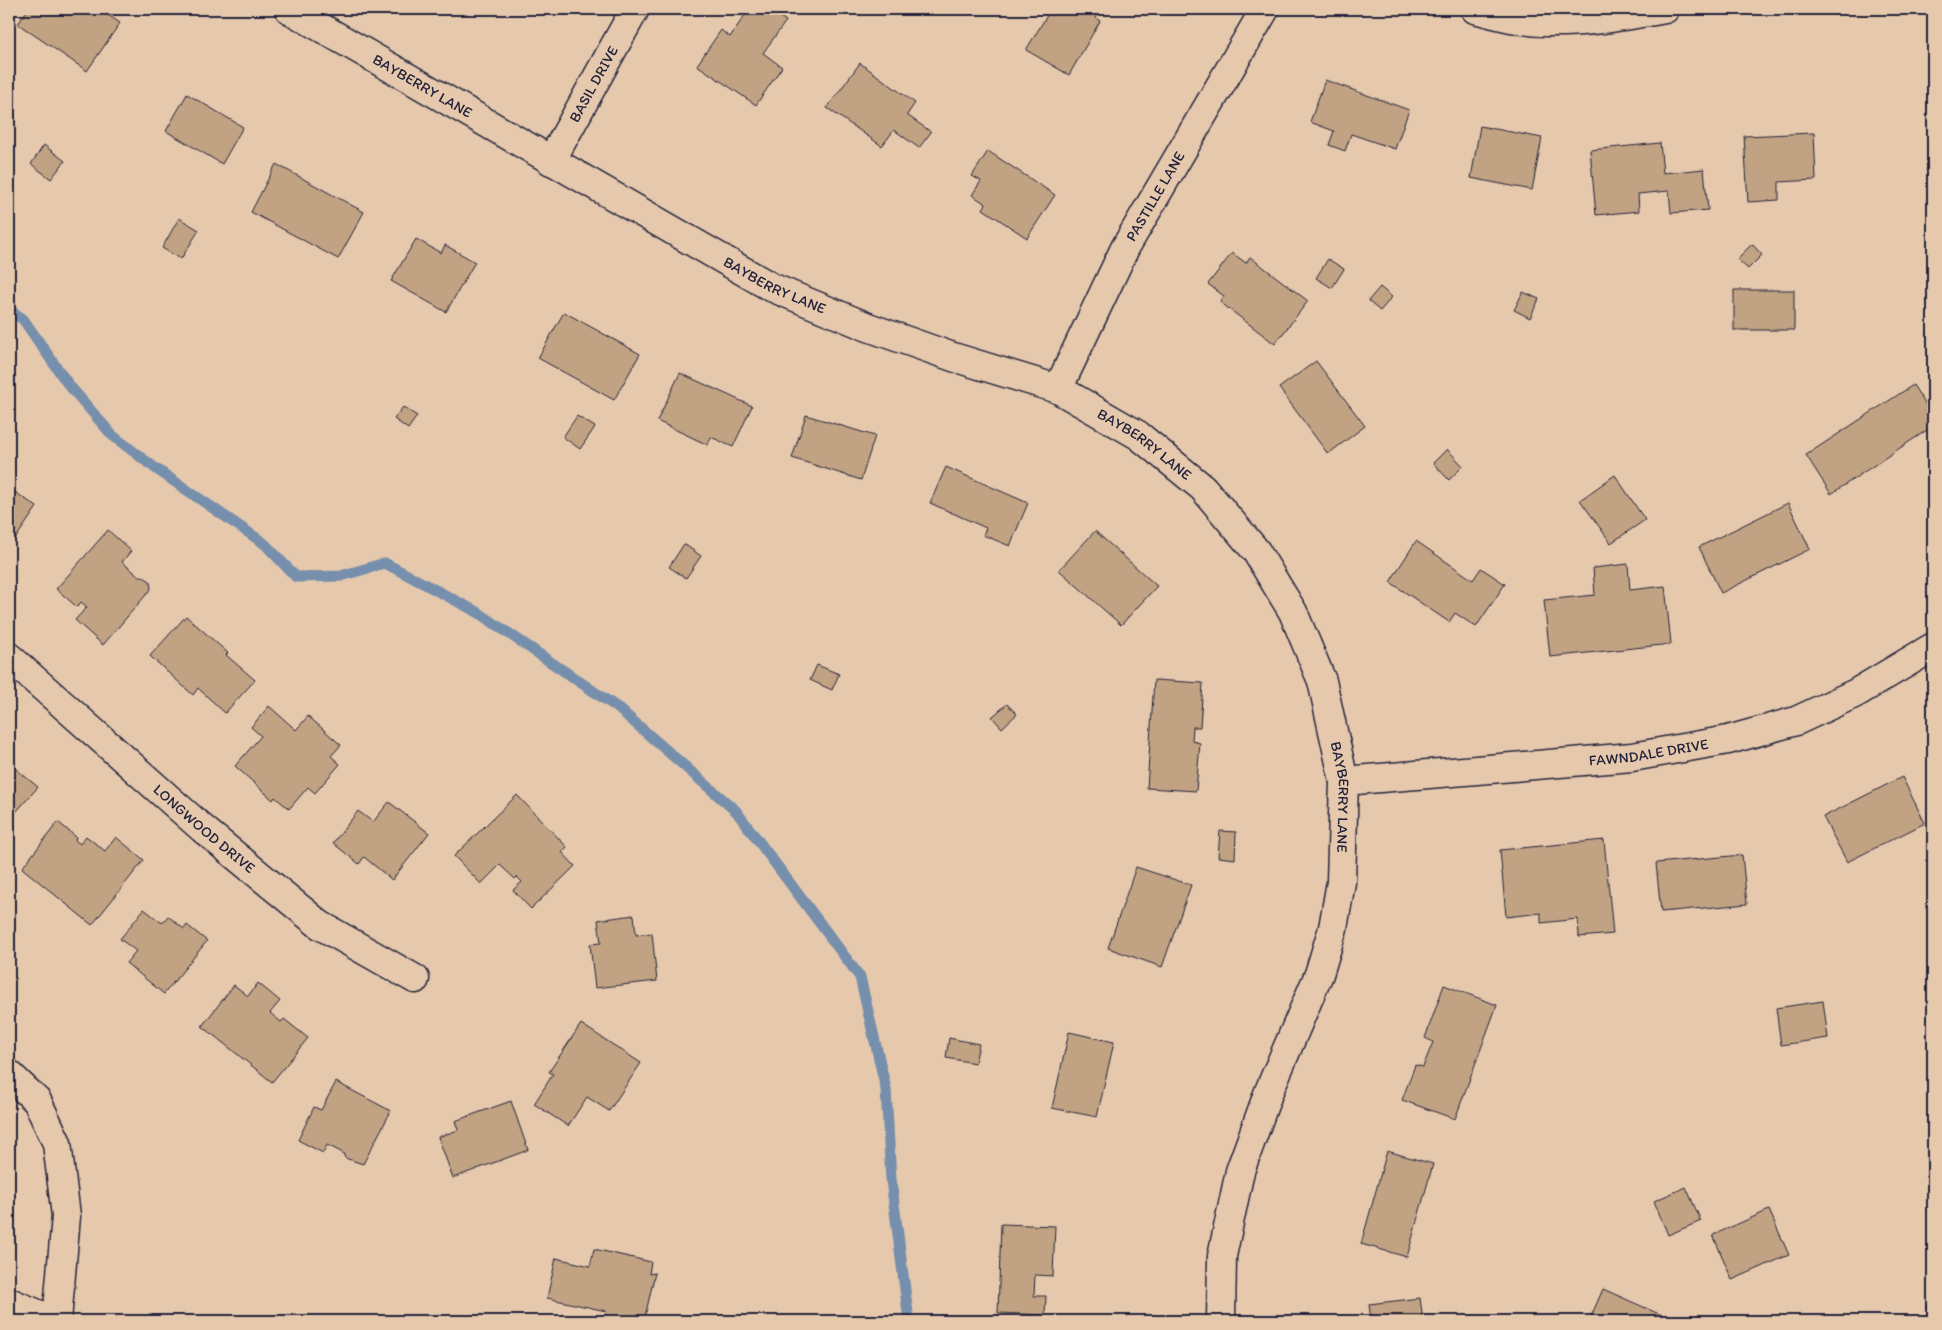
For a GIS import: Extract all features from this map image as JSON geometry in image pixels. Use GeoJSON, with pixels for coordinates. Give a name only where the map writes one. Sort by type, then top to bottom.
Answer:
{"type":"FeatureCollection","features":[{"type":"Feature","properties":{"kind":"street","name":"BAYBERRY LANE"},"geometry":{"type":"LineString","coordinates":[[289,9],[771,287],[868,327],[954,357],[1058,389],[1138,435],[1202,488],[1256,551],[1293,612],[1322,681],[1344,781],[1341,882],[1333,928],[1319,974],[1269,1091],[1240,1171],[1222,1256],[1221,1321]]}},
{"type":"Feature","properties":{"kind":"street","name":"BASIL DRIVE"},"geometry":{"type":"LineString","coordinates":[[551,161],[635,9]]}},
{"type":"Feature","properties":{"kind":"street","name":"PASTILLE LANE"},"geometry":{"type":"LineString","coordinates":[[1058,389],[1126,248],[1265,9]]}},
{"type":"Feature","properties":{"kind":"street"},"geometry":{"type":"LineString","coordinates":[[1475,9],[1492,14],[1545,22],[1605,19],[1665,9]]}},
{"type":"Feature","properties":{"kind":"street","name":"FAWNDALE DRIVE"},"geometry":{"type":"LineString","coordinates":[[1344,781],[1632,757],[1728,740],[1796,721],[1856,693],[1933,647]]}},
{"type":"Feature","properties":{"kind":"street","name":"LONGWOOD DRIVE"},"geometry":{"type":"LineString","coordinates":[[9,657],[203,829],[320,925],[416,979]]}},
{"type":"Feature","properties":{"kind":"street"},"geometry":{"type":"LineString","coordinates":[[9,1074],[36,1101],[57,1143],[66,1216],[56,1321],[9,1302]]}},
{"type":"Feature","properties":{"kind":"building"},"geometry":{"type":"Polygon","coordinates":[[[28,9],[99,9],[120,23],[87,71],[18,24],[28,9]]]}},
{"type":"Feature","properties":{"kind":"building"},"geometry":{"type":"Polygon","coordinates":[[[749,9],[768,9],[786,21],[763,53],[782,67],[756,105],[697,65],[721,30],[730,37],[749,9]]]}},
{"type":"Feature","properties":{"kind":"building"},"geometry":{"type":"Polygon","coordinates":[[[1051,9],[1101,9],[1096,18],[1100,21],[1069,75],[1026,50],[1051,9]]]}},
{"type":"Feature","properties":{"kind":"building"},"geometry":{"type":"Polygon","coordinates":[[[860,63],[915,103],[907,115],[931,132],[919,148],[894,130],[882,146],[827,108],[860,63]]]}},
{"type":"Feature","properties":{"kind":"building"},"geometry":{"type":"Polygon","coordinates":[[[1325,80],[1409,110],[1395,149],[1351,134],[1345,151],[1329,145],[1334,131],[1310,122],[1325,80]]]}},
{"type":"Feature","properties":{"kind":"building"},"geometry":{"type":"Polygon","coordinates":[[[187,94],[243,127],[222,164],[166,131],[187,94]]]}},
{"type":"Feature","properties":{"kind":"building"},"geometry":{"type":"Polygon","coordinates":[[[1480,126],[1542,138],[1532,190],[1471,178],[1480,126]]]}},
{"type":"Feature","properties":{"kind":"building"},"geometry":{"type":"Polygon","coordinates":[[[1814,133],[1816,180],[1779,182],[1779,200],[1748,202],[1744,136],[1814,133]]]}},
{"type":"Feature","properties":{"kind":"building"},"geometry":{"type":"Polygon","coordinates":[[[1660,143],[1663,173],[1704,169],[1708,210],[1671,213],[1669,191],[1638,194],[1639,211],[1596,215],[1590,150],[1660,143]]]}},
{"type":"Feature","properties":{"kind":"building"},"geometry":{"type":"Polygon","coordinates":[[[44,145],[65,161],[51,179],[31,164],[44,145]]]}},
{"type":"Feature","properties":{"kind":"building"},"geometry":{"type":"Polygon","coordinates":[[[988,151],[1055,195],[1027,238],[983,209],[986,204],[972,195],[981,181],[972,176],[988,151]]]}},
{"type":"Feature","properties":{"kind":"building"},"geometry":{"type":"Polygon","coordinates":[[[1933,163],[1933,177],[1926,170],[1933,163]]]}},
{"type":"Feature","properties":{"kind":"building"},"geometry":{"type":"Polygon","coordinates":[[[276,164],[364,212],[338,259],[251,212],[276,164]]]}},
{"type":"Feature","properties":{"kind":"building"},"geometry":{"type":"Polygon","coordinates":[[[179,218],[199,230],[181,259],[162,248],[179,218]]]}},
{"type":"Feature","properties":{"kind":"building"},"geometry":{"type":"Polygon","coordinates":[[[416,239],[441,253],[445,245],[475,262],[446,312],[391,281],[416,239]]]}},
{"type":"Feature","properties":{"kind":"building"},"geometry":{"type":"Polygon","coordinates":[[[1752,244],[1762,255],[1748,269],[1737,259],[1752,244]]]}},
{"type":"Feature","properties":{"kind":"building"},"geometry":{"type":"Polygon","coordinates":[[[1232,253],[1246,263],[1250,257],[1308,301],[1275,344],[1220,302],[1224,296],[1208,284],[1232,253]]]}},
{"type":"Feature","properties":{"kind":"building"},"geometry":{"type":"Polygon","coordinates":[[[1328,259],[1344,269],[1332,288],[1316,278],[1328,259]]]}},
{"type":"Feature","properties":{"kind":"building"},"geometry":{"type":"Polygon","coordinates":[[[1380,287],[1392,297],[1380,311],[1368,301],[1380,287]]]}},
{"type":"Feature","properties":{"kind":"building"},"geometry":{"type":"Polygon","coordinates":[[[1734,290],[1794,290],[1794,330],[1734,330],[1734,290]]]}},
{"type":"Feature","properties":{"kind":"building"},"geometry":{"type":"Polygon","coordinates":[[[1523,292],[1539,299],[1530,318],[1514,310],[1523,292]]]}},
{"type":"Feature","properties":{"kind":"building"},"geometry":{"type":"Polygon","coordinates":[[[564,312],[640,354],[614,400],[538,358],[564,312]]]}},
{"type":"Feature","properties":{"kind":"building"},"geometry":{"type":"Polygon","coordinates":[[[1316,361],[1365,426],[1328,454],[1279,388],[1316,361]]]}},
{"type":"Feature","properties":{"kind":"building"},"geometry":{"type":"Polygon","coordinates":[[[680,373],[752,406],[733,447],[711,437],[708,445],[657,421],[680,373]]]}},
{"type":"Feature","properties":{"kind":"building"},"geometry":{"type":"Polygon","coordinates":[[[1913,385],[1933,416],[1933,426],[1831,494],[1806,455],[1913,385]]]}},
{"type":"Feature","properties":{"kind":"building"},"geometry":{"type":"Polygon","coordinates":[[[403,407],[417,416],[408,429],[394,419],[403,407]]]}},
{"type":"Feature","properties":{"kind":"building"},"geometry":{"type":"Polygon","coordinates":[[[806,415],[875,436],[861,480],[792,458],[806,415]]]}},
{"type":"Feature","properties":{"kind":"building"},"geometry":{"type":"Polygon","coordinates":[[[577,416],[595,427],[580,449],[563,437],[577,416]]]}},
{"type":"Feature","properties":{"kind":"building"},"geometry":{"type":"Polygon","coordinates":[[[1447,449],[1463,466],[1449,480],[1433,463],[1447,449]]]}},
{"type":"Feature","properties":{"kind":"building"},"geometry":{"type":"Polygon","coordinates":[[[946,467],[1028,503],[1010,546],[983,535],[986,528],[930,503],[946,467]]]}},
{"type":"Feature","properties":{"kind":"building"},"geometry":{"type":"Polygon","coordinates":[[[1615,475],[1645,520],[1611,543],[1580,500],[1615,475]]]}},
{"type":"Feature","properties":{"kind":"building"},"geometry":{"type":"Polygon","coordinates":[[[9,488],[37,507],[9,548],[9,488]]]}},
{"type":"Feature","properties":{"kind":"building"},"geometry":{"type":"Polygon","coordinates":[[[1788,503],[1810,549],[1721,593],[1699,547],[1788,503]]]}},
{"type":"Feature","properties":{"kind":"building"},"geometry":{"type":"Polygon","coordinates":[[[108,530],[131,551],[122,562],[139,576],[150,581],[151,589],[103,645],[75,620],[87,607],[81,602],[77,607],[56,589],[108,530]]]}},
{"type":"Feature","properties":{"kind":"building"},"geometry":{"type":"Polygon","coordinates":[[[1095,531],[1157,586],[1121,625],[1059,570],[1095,531]]]}},
{"type":"Feature","properties":{"kind":"building"},"geometry":{"type":"Polygon","coordinates":[[[1416,541],[1473,580],[1481,568],[1505,584],[1476,627],[1455,613],[1449,622],[1390,582],[1416,541]]]}},
{"type":"Feature","properties":{"kind":"building"},"geometry":{"type":"Polygon","coordinates":[[[684,544],[701,556],[686,578],[669,567],[684,544]]]}},
{"type":"Feature","properties":{"kind":"building"},"geometry":{"type":"Polygon","coordinates":[[[1628,564],[1630,590],[1665,586],[1671,644],[1550,657],[1544,600],[1595,595],[1593,568],[1628,564]]]}},
{"type":"Feature","properties":{"kind":"building"},"geometry":{"type":"Polygon","coordinates":[[[186,616],[255,680],[225,713],[198,688],[193,695],[150,656],[186,616]]]}},
{"type":"Feature","properties":{"kind":"building"},"geometry":{"type":"Polygon","coordinates":[[[817,665],[839,674],[832,690],[810,680],[817,665]]]}},
{"type":"Feature","properties":{"kind":"building"},"geometry":{"type":"Polygon","coordinates":[[[1154,680],[1203,683],[1200,727],[1193,727],[1192,741],[1200,743],[1196,791],[1147,788],[1154,680]]]}},
{"type":"Feature","properties":{"kind":"building"},"geometry":{"type":"Polygon","coordinates":[[[1007,704],[1017,714],[1002,728],[992,717],[1007,704]]]}},
{"type":"Feature","properties":{"kind":"building"},"geometry":{"type":"Polygon","coordinates":[[[269,706],[296,730],[308,716],[341,745],[331,756],[340,764],[315,793],[308,787],[289,809],[275,797],[273,800],[235,766],[261,736],[251,727],[269,706]]]}},
{"type":"Feature","properties":{"kind":"building"},"geometry":{"type":"Polygon","coordinates":[[[11,765],[38,787],[9,820],[9,768],[11,765]]]}},
{"type":"Feature","properties":{"kind":"building"},"geometry":{"type":"Polygon","coordinates":[[[1902,777],[1925,823],[1847,862],[1823,817],[1902,777]]]}},
{"type":"Feature","properties":{"kind":"building"},"geometry":{"type":"Polygon","coordinates":[[[517,795],[567,847],[562,852],[575,866],[531,909],[513,890],[522,882],[517,877],[515,879],[500,865],[481,884],[454,856],[517,795]]]}},
{"type":"Feature","properties":{"kind":"building"},"geometry":{"type":"Polygon","coordinates":[[[389,802],[429,833],[392,880],[364,857],[359,864],[333,843],[358,811],[373,822],[389,802]]]}},
{"type":"Feature","properties":{"kind":"building"},"geometry":{"type":"Polygon","coordinates":[[[58,822],[76,837],[75,840],[80,844],[86,836],[105,851],[116,837],[144,860],[92,925],[22,868],[58,822]]]}},
{"type":"Feature","properties":{"kind":"building"},"geometry":{"type":"Polygon","coordinates":[[[1220,831],[1236,832],[1235,859],[1218,857],[1220,831]]]}},
{"type":"Feature","properties":{"kind":"building"},"geometry":{"type":"Polygon","coordinates":[[[1604,840],[1613,934],[1579,937],[1578,919],[1541,923],[1541,913],[1506,917],[1500,850],[1604,840]]]}},
{"type":"Feature","properties":{"kind":"building"},"geometry":{"type":"Polygon","coordinates":[[[1742,855],[1747,904],[1661,912],[1656,863],[1742,855]]]}},
{"type":"Feature","properties":{"kind":"building"},"geometry":{"type":"Polygon","coordinates":[[[1136,867],[1191,885],[1162,967],[1108,948],[1136,867]]]}},
{"type":"Feature","properties":{"kind":"building"},"geometry":{"type":"Polygon","coordinates":[[[144,909],[162,923],[168,916],[184,929],[187,925],[207,941],[164,994],[126,963],[136,951],[120,939],[144,909]]]}},
{"type":"Feature","properties":{"kind":"building"},"geometry":{"type":"Polygon","coordinates":[[[634,915],[636,935],[652,933],[657,981],[595,988],[590,944],[601,943],[598,920],[634,915]]]}},
{"type":"Feature","properties":{"kind":"building"},"geometry":{"type":"Polygon","coordinates":[[[258,983],[280,1001],[270,1013],[281,1022],[284,1019],[308,1038],[272,1082],[202,1026],[234,985],[248,996],[258,983]]]}},
{"type":"Feature","properties":{"kind":"building"},"geometry":{"type":"Polygon","coordinates":[[[1444,985],[1497,1005],[1455,1119],[1402,1100],[1415,1065],[1423,1067],[1433,1042],[1425,1038],[1444,985]]]}},
{"type":"Feature","properties":{"kind":"building"},"geometry":{"type":"Polygon","coordinates":[[[1823,1001],[1828,1038],[1781,1045],[1776,1008],[1823,1001]]]}},
{"type":"Feature","properties":{"kind":"building"},"geometry":{"type":"Polygon","coordinates":[[[581,1024],[641,1063],[609,1111],[587,1097],[568,1126],[534,1104],[553,1074],[549,1072],[581,1024]]]}},
{"type":"Feature","properties":{"kind":"building"},"geometry":{"type":"Polygon","coordinates":[[[1069,1032],[1114,1042],[1097,1117],[1052,1108],[1069,1032]]]}},
{"type":"Feature","properties":{"kind":"building"},"geometry":{"type":"Polygon","coordinates":[[[949,1038],[979,1044],[975,1063],[946,1058],[949,1038]]]}},
{"type":"Feature","properties":{"kind":"building"},"geometry":{"type":"Polygon","coordinates":[[[336,1082],[391,1111],[363,1164],[345,1158],[343,1153],[327,1145],[323,1153],[298,1140],[314,1107],[321,1110],[336,1082]]]}},
{"type":"Feature","properties":{"kind":"building"},"geometry":{"type":"Polygon","coordinates":[[[511,1101],[528,1150],[453,1178],[438,1137],[458,1130],[455,1121],[511,1101]]]}},
{"type":"Feature","properties":{"kind":"building"},"geometry":{"type":"Polygon","coordinates":[[[1387,1151],[1433,1164],[1407,1257],[1361,1244],[1387,1151]]]}},
{"type":"Feature","properties":{"kind":"building"},"geometry":{"type":"Polygon","coordinates":[[[1686,1187],[1701,1221],[1668,1235],[1654,1201],[1686,1187]]]}},
{"type":"Feature","properties":{"kind":"building"},"geometry":{"type":"Polygon","coordinates":[[[1769,1210],[1789,1255],[1732,1280],[1713,1235],[1769,1210]]]}},
{"type":"Feature","properties":{"kind":"building"},"geometry":{"type":"Polygon","coordinates":[[[1001,1224],[1055,1226],[1053,1276],[1035,1275],[1034,1296],[1046,1296],[1045,1315],[998,1313],[1001,1224]]]}},
{"type":"Feature","properties":{"kind":"building"},"geometry":{"type":"Polygon","coordinates":[[[594,1249],[651,1262],[649,1274],[655,1273],[644,1321],[604,1321],[606,1311],[547,1298],[556,1258],[590,1266],[594,1249]]]}},
{"type":"Feature","properties":{"kind":"building"},"geometry":{"type":"Polygon","coordinates":[[[1603,1289],[1675,1321],[1589,1321],[1603,1289]]]}},
{"type":"Feature","properties":{"kind":"building"},"geometry":{"type":"Polygon","coordinates":[[[1420,1298],[1423,1321],[1371,1321],[1369,1304],[1420,1298]]]}},
{"type":"Feature","properties":{"kind":"building"},"geometry":{"type":"Polygon","coordinates":[[[1933,1302],[1933,1315],[1927,1306],[1933,1302]]]}},
{"type":"Feature","properties":{"kind":"waterway"},"geometry":{"type":"LineString","coordinates":[[9,310],[23,319],[68,384],[112,435],[155,468],[265,544],[296,577],[341,576],[385,563],[479,613],[618,708],[736,811],[860,977],[886,1089],[891,1180],[909,1321]]}}]}
